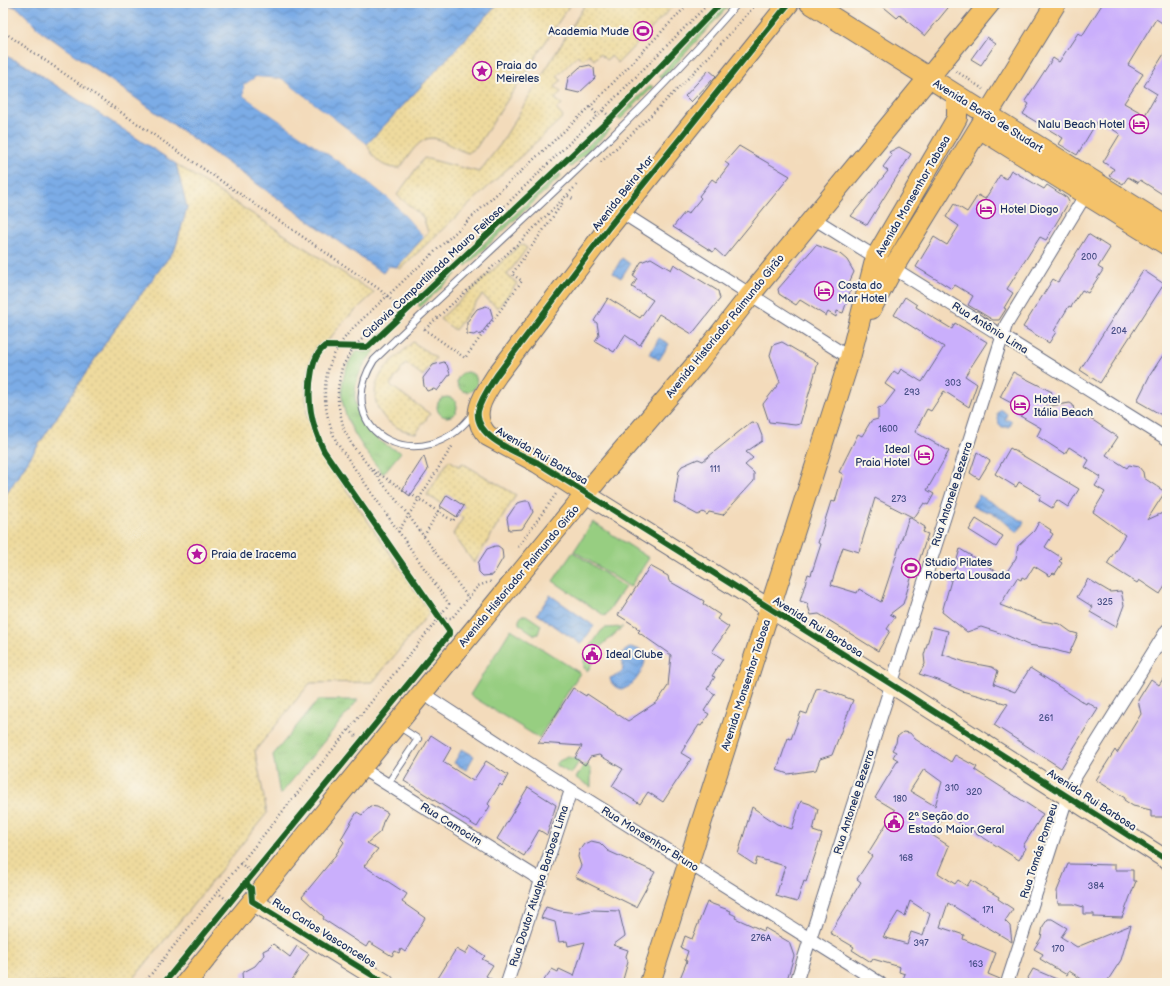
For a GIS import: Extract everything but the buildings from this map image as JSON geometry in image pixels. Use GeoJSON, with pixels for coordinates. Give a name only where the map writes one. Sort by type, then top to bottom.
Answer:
{"type":"FeatureCollection","features":[{"type":"Feature","properties":{"kind":"main road","name":"Avenida Beira Mar"},"geometry":{"type":"LineString","coordinates":[[481,402],[497,375],[621,212],[789,3]]}},
{"type":"Feature","properties":{"kind":"main road","name":"Avenida Barão de Studart"},"geometry":{"type":"LineString","coordinates":[[810,3],[958,97],[983,122],[1090,188],[1167,227]]}},
{"type":"Feature","properties":{"kind":"main road","name":"Avenida Historiador Raimundo Girão"},"geometry":{"type":"LineString","coordinates":[[186,983],[243,899],[361,768],[586,494],[697,363],[751,294],[990,3]]}},
{"type":"Feature","properties":{"kind":"main road","name":"Avenida Monsenhor Tabosa"},"geometry":{"type":"LineString","coordinates":[[853,350],[874,302],[1056,3]]}},
{"type":"Feature","properties":{"kind":"main road","name":"Avenida Monsenhor Tabosa"},"geometry":{"type":"LineString","coordinates":[[650,983],[853,350],[876,257],[952,128],[957,118],[958,97]]}},
{"type":"Feature","properties":{"kind":"main road","name":"Avenida Barão de Studart"},"geometry":{"type":"LineString","coordinates":[[1090,188],[1167,245]]}},
{"type":"Feature","properties":{"kind":"main road","name":"Avenida Rui Barbosa"},"geometry":{"type":"LineString","coordinates":[[481,402],[478,410],[478,421],[483,431],[488,436],[538,463],[1067,795],[1167,860]]}},
{"type":"Feature","properties":{"kind":"main road","name":"Rua Carlos Vasconcelos"},"geometry":{"type":"LineString","coordinates":[[243,899],[385,983]]}},
{"type":"Feature","properties":{"kind":"street","name":"Rua Antonele Bezerra"},"geometry":{"type":"LineString","coordinates":[[796,983],[1007,322],[1090,188]]}},
{"type":"Feature","properties":{"kind":"street"},"geometry":{"type":"LineString","coordinates":[[621,212],[751,294],[853,350]]}},
{"type":"Feature","properties":{"kind":"street","name":"Rua Antônio Lima"},"geometry":{"type":"LineString","coordinates":[[813,218],[1003,335],[1167,439]]}},
{"type":"Feature","properties":{"kind":"street","name":"Rua Tomás Pompeu"},"geometry":{"type":"LineString","coordinates":[[1007,983],[1072,782],[1167,630]]}},
{"type":"Feature","properties":{"kind":"street","name":"Rua Monsenhor Bruno"},"geometry":{"type":"LineString","coordinates":[[422,693],[571,790],[880,983]]}},
{"type":"Feature","properties":{"kind":"street","name":"Rua Camocim"},"geometry":{"type":"LineString","coordinates":[[361,768],[541,880]]}},
{"type":"Feature","properties":{"kind":"street","name":"Rua Doutor Atualpa Barbosa Lima"},"geometry":{"type":"LineString","coordinates":[[507,983],[571,790]]}},
{"type":"Feature","properties":{"kind":"lane","name":"Avenida Beira Mar"},"geometry":{"type":"LineString","coordinates":[[481,402],[466,423],[458,430],[436,442],[418,448],[392,443],[378,433],[369,423],[362,408],[361,395],[366,372],[374,360],[504,239],[662,87],[738,3]]}},
{"type":"Feature","properties":{"kind":"lane"},"geometry":{"type":"LineString","coordinates":[[387,785],[418,739],[396,724]]}},
{"type":"Feature","properties":{"kind":"path"},"geometry":{"type":"LineString","coordinates":[[144,983],[348,730],[437,615],[449,604],[337,443],[332,432],[325,407],[326,374],[334,347],[386,296],[590,107],[689,3]]}},
{"type":"Feature","properties":{"kind":"path"},"geometry":{"type":"LineString","coordinates":[[469,598],[409,516],[352,445],[344,430],[338,403],[338,388],[342,367],[354,347],[397,305],[472,238],[603,111],[709,3]]}},
{"type":"Feature","properties":{"kind":"path"},"geometry":{"type":"LineString","coordinates":[[5,33],[372,285],[397,305]]}},
{"type":"Feature","properties":{"kind":"path"},"geometry":{"type":"LineString","coordinates":[[952,68],[987,92]]}},
{"type":"Feature","properties":{"kind":"path"},"geometry":{"type":"LineString","coordinates":[[590,107],[598,115]]}},
{"type":"Feature","properties":{"kind":"path"},"geometry":{"type":"LineString","coordinates":[[603,111],[607,114]]}},
{"type":"Feature","properties":{"kind":"path"},"geometry":{"type":"LineString","coordinates":[[607,122],[616,113]]}},
{"type":"Feature","properties":{"kind":"path"},"geometry":{"type":"LineString","coordinates":[[419,325],[465,358],[522,281],[512,274],[568,195],[573,199]]}},
{"type":"Feature","properties":{"kind":"path"},"geometry":{"type":"LineString","coordinates":[[398,532],[454,443]]}},
{"type":"Feature","properties":{"kind":"path"},"geometry":{"type":"LineString","coordinates":[[371,468],[453,521],[456,516]]}},
{"type":"Feature","properties":{"kind":"path"},"geometry":{"type":"LineString","coordinates":[[518,548],[557,492]]}},
{"type":"Feature","properties":{"kind":"path"},"geometry":{"type":"LineString","coordinates":[[424,536],[441,507]]}},
{"type":"Feature","properties":{"kind":"path"},"geometry":{"type":"LineString","coordinates":[[437,615],[452,618],[478,586],[496,579]]}},
{"type":"Feature","properties":{"kind":"path"},"geometry":{"type":"LineString","coordinates":[[437,615],[446,626]]}},
{"type":"Feature","properties":{"kind":"path"},"geometry":{"type":"LineString","coordinates":[[348,730],[356,736]]}},
{"type":"Feature","properties":{"kind":"path"},"geometry":{"type":"LineString","coordinates":[[240,863],[250,870]]}},
{"type":"Feature","properties":{"kind":"path"},"geometry":{"type":"LineString","coordinates":[[249,878],[258,868]]}},
{"type":"Feature","properties":{"kind":"path"},"geometry":{"type":"LineString","coordinates":[[217,892],[227,900]]}},
{"type":"Feature","properties":{"kind":"path"},"geometry":{"type":"LineString","coordinates":[[225,908],[243,899]]}},
{"type":"Feature","properties":{"kind":"green space"},"geometry":{"type":"Polygon","coordinates":[[[727,3],[731,3],[662,79],[659,76],[727,3]]]}},
{"type":"Feature","properties":{"kind":"green space"},"geometry":{"type":"Polygon","coordinates":[[[651,85],[653,87],[620,120],[617,117],[651,85]]]}},
{"type":"Feature","properties":{"kind":"green space"},"geometry":{"type":"Polygon","coordinates":[[[607,128],[610,130],[571,167],[567,164],[607,128]]]}},
{"type":"Feature","properties":{"kind":"green space"},"geometry":{"type":"Polygon","coordinates":[[[559,173],[561,176],[466,266],[462,264],[559,173]]]}},
{"type":"Feature","properties":{"kind":"green space"},"geometry":{"type":"Polygon","coordinates":[[[453,272],[456,274],[420,307],[418,305],[453,272]]]}},
{"type":"Feature","properties":{"kind":"green space"},"geometry":{"type":"Polygon","coordinates":[[[372,348],[375,351],[364,365],[357,380],[355,394],[357,409],[363,422],[372,434],[385,444],[401,452],[383,474],[353,431],[346,416],[342,401],[342,385],[346,368],[356,351],[366,352],[372,348]]]}},
{"type":"Feature","properties":{"kind":"green space"},"geometry":{"type":"Polygon","coordinates":[[[467,372],[474,375],[477,382],[474,389],[467,392],[460,389],[457,382],[460,375],[467,372]]]}},
{"type":"Feature","properties":{"kind":"green space"},"geometry":{"type":"Polygon","coordinates":[[[447,397],[454,400],[457,407],[454,414],[447,417],[440,414],[437,407],[440,400],[447,397]]]}},
{"type":"Feature","properties":{"kind":"green space"},"geometry":{"type":"Polygon","coordinates":[[[593,522],[649,558],[630,587],[574,551],[593,522]]]}},
{"type":"Feature","properties":{"kind":"green space"},"geometry":{"type":"Polygon","coordinates":[[[573,552],[625,587],[605,616],[553,581],[573,552]]]}},
{"type":"Feature","properties":{"kind":"green space"},"geometry":{"type":"Polygon","coordinates":[[[522,615],[526,615],[541,625],[538,634],[535,635],[519,624],[519,620],[522,615]]]}},
{"type":"Feature","properties":{"kind":"green space"},"geometry":{"type":"Polygon","coordinates":[[[623,627],[600,647],[588,671],[584,668],[584,656],[601,631],[605,628],[623,627]]]}},
{"type":"Feature","properties":{"kind":"green space"},"geometry":{"type":"Polygon","coordinates":[[[511,629],[580,673],[539,738],[470,695],[511,629]]]}},
{"type":"Feature","properties":{"kind":"green space"},"geometry":{"type":"Polygon","coordinates":[[[318,700],[358,700],[280,795],[273,755],[318,700]]]}},
{"type":"Feature","properties":{"kind":"green space"},"geometry":{"type":"Polygon","coordinates":[[[568,757],[580,760],[571,774],[556,765],[559,761],[568,757]]]}},
{"type":"Feature","properties":{"kind":"green space"},"geometry":{"type":"Polygon","coordinates":[[[585,763],[591,770],[591,787],[576,778],[585,763]]]}},
{"type":"Feature","properties":{"kind":"sand","name":"Praia do Meireles"},"geometry":{"type":"Polygon","coordinates":[[[499,3],[571,3],[476,148],[468,153],[445,142],[431,138],[420,143],[400,168],[389,167],[379,162],[372,154],[367,144],[499,3]]]}},
{"type":"Feature","properties":{"kind":"sand","name":"Praia do Meireles"},"geometry":{"type":"Polygon","coordinates":[[[586,3],[676,3],[618,63],[611,56],[606,60],[600,54],[594,60],[589,54],[583,60],[578,55],[557,76],[561,80],[555,87],[561,92],[555,99],[562,104],[556,109],[563,117],[400,269],[397,267],[428,232],[423,217],[397,195],[424,158],[479,172],[500,145],[586,3]]]}},
{"type":"Feature","properties":{"kind":"sand","name":"Praia de Iracema"},"geometry":{"type":"Polygon","coordinates":[[[176,164],[374,293],[343,322],[327,342],[316,347],[309,364],[305,383],[307,415],[319,447],[328,463],[430,612],[373,682],[310,683],[255,751],[267,813],[130,983],[3,983],[3,499],[112,333],[175,249],[187,208],[176,164]]]}},
{"type":"Feature","properties":{"kind":"sand"},"geometry":{"type":"Polygon","coordinates":[[[521,244],[527,248],[507,275],[517,283],[498,308],[482,295],[455,330],[440,319],[521,244]]]}},
{"type":"Feature","properties":{"kind":"sand"},"geometry":{"type":"Polygon","coordinates":[[[413,342],[436,358],[423,376],[406,363],[390,385],[430,414],[416,433],[395,427],[387,421],[377,405],[375,395],[376,385],[381,374],[392,361],[413,342]]]}},
{"type":"Feature","properties":{"kind":"sand"},"geometry":{"type":"Polygon","coordinates":[[[449,460],[460,467],[462,463],[516,495],[474,563],[453,534],[463,518],[458,515],[464,506],[447,495],[442,504],[427,495],[449,460]]]}},
{"type":"Feature","properties":{"kind":"water"},"geometry":{"type":"Polygon","coordinates":[[[3,3],[499,3],[367,144],[282,79],[256,77],[244,85],[244,96],[367,181],[393,202],[424,237],[397,267],[388,266],[383,273],[41,31],[18,8],[3,3]]]}},
{"type":"Feature","properties":{"kind":"water"},"geometry":{"type":"Polygon","coordinates":[[[3,55],[22,63],[176,164],[187,208],[175,249],[112,333],[3,499],[3,55]]]}},
{"type":"Feature","properties":{"kind":"water"},"geometry":{"type":"Polygon","coordinates":[[[622,258],[630,264],[621,278],[613,273],[622,258]]]}},
{"type":"Feature","properties":{"kind":"water"},"geometry":{"type":"Polygon","coordinates":[[[659,338],[669,344],[659,360],[650,354],[659,338]]]}},
{"type":"Feature","properties":{"kind":"water"},"geometry":{"type":"Polygon","coordinates":[[[1000,409],[1007,414],[1005,420],[1011,420],[1011,425],[1008,427],[1002,427],[999,424],[997,413],[1000,409]]]}},
{"type":"Feature","properties":{"kind":"water"},"geometry":{"type":"Polygon","coordinates":[[[979,495],[1024,522],[1017,533],[997,515],[972,506],[979,495]]]}},
{"type":"Feature","properties":{"kind":"water"},"geometry":{"type":"Polygon","coordinates":[[[550,595],[594,626],[581,644],[537,614],[550,595]]]}},
{"type":"Feature","properties":{"kind":"water"},"geometry":{"type":"Polygon","coordinates":[[[631,647],[641,650],[645,662],[636,679],[626,688],[621,689],[616,687],[611,682],[610,678],[621,672],[623,664],[619,658],[623,652],[631,647]]]}},
{"type":"Feature","properties":{"kind":"water"},"geometry":{"type":"Polygon","coordinates":[[[462,749],[474,756],[466,770],[454,763],[462,749]]]}},
{"type":"Feature","properties":{"kind":"pier"},"geometry":{"type":"Polygon","coordinates":[[[256,77],[282,79],[367,144],[368,146],[281,81],[257,79],[246,86],[246,95],[368,180],[394,200],[425,235],[424,237],[393,202],[367,181],[244,96],[244,85],[256,77]]]}},
{"type":"Feature","properties":{"kind":"cycle path","name":"Ciclovia Compartilhada Mauro Feitosa"},"geometry":{"type":"LineString","coordinates":[[164,983],[449,634],[449,631],[324,451],[313,421],[310,402],[310,381],[312,370],[318,354],[325,346],[368,347],[611,118],[721,3]]}},
{"type":"Feature","properties":{"kind":"cycle path"},"geometry":{"type":"LineString","coordinates":[[789,3],[609,227],[497,375],[481,401],[478,411],[479,421],[483,429],[490,437],[499,443],[538,463],[891,684],[1167,860]]}},
{"type":"Feature","properties":{"kind":"cycle path"},"geometry":{"type":"LineString","coordinates":[[245,883],[251,888],[252,901],[385,983]]}},
{"type":"Feature","properties":{"kind":"place","name":"Academia Mude"},"geometry":{"type":"Point","coordinates":[643,31]}},
{"type":"Feature","properties":{"kind":"place","name":"Praia do Meireles"},"geometry":{"type":"Point","coordinates":[482,71]}},
{"type":"Feature","properties":{"kind":"place","name":"Nalu Beach Hotel"},"geometry":{"type":"Point","coordinates":[1139,124]}},
{"type":"Feature","properties":{"kind":"place","name":"Hotel Diogo"},"geometry":{"type":"Point","coordinates":[986,209]}},
{"type":"Feature","properties":{"kind":"place","name":"Costa do Mar Hotel"},"geometry":{"type":"Point","coordinates":[824,291]}},
{"type":"Feature","properties":{"kind":"place","name":"Hotel Itália Beach"},"geometry":{"type":"Point","coordinates":[1020,405]}},
{"type":"Feature","properties":{"kind":"place","name":"Ideal Praia Hotel"},"geometry":{"type":"Point","coordinates":[924,455]}},
{"type":"Feature","properties":{"kind":"place","name":"Praia de Iracema"},"geometry":{"type":"Point","coordinates":[197,554]}},
{"type":"Feature","properties":{"kind":"place","name":"Studio Pilates Roberta Lousada"},"geometry":{"type":"Point","coordinates":[911,568]}},
{"type":"Feature","properties":{"kind":"place","name":"Ideal Clube"},"geometry":{"type":"Point","coordinates":[592,654]}},
{"type":"Feature","properties":{"kind":"place","name":"2ª Seção do Estado Maior Geral"},"geometry":{"type":"Point","coordinates":[894,822]}}]}
